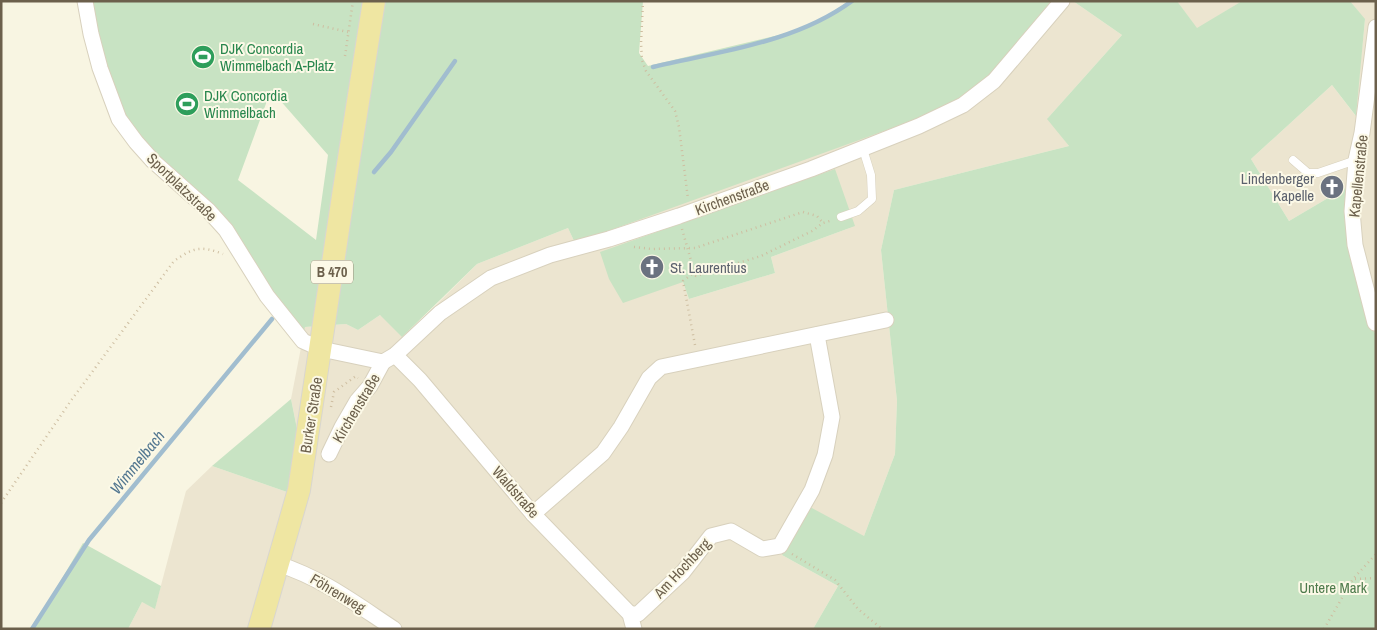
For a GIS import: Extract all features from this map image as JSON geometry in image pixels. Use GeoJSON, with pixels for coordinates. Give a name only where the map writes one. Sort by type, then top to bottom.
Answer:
{"type":"FeatureCollection","features":[{"type":"Feature","properties":{"kind":"main road","name":"Burker Straße"},"geometry":{"type":"LineString","coordinates":[[258,629],[299,490],[374,1]]}},
{"type":"Feature","properties":{"kind":"street","name":"Sportplatzstraße"},"geometry":{"type":"LineString","coordinates":[[85,1],[100,68],[119,119],[153,161],[208,210],[226,230],[267,296],[294,331],[304,341],[321,349]]}},
{"type":"Feature","properties":{"kind":"street","name":"Kirchenstraße"},"geometry":{"type":"LineString","coordinates":[[330,454],[342,427],[357,401],[389,358],[440,313],[491,278],[550,255],[609,239],[690,212],[863,149],[919,126],[963,105],[994,82],[1062,1]]}},
{"type":"Feature","properties":{"kind":"street","name":"Kapellenstraße"},"geometry":{"type":"LineString","coordinates":[[1375,323],[1355,244],[1352,211],[1356,160],[1362,133],[1376,27]]}},
{"type":"Feature","properties":{"kind":"street"},"geometry":{"type":"LineString","coordinates":[[533,514],[603,454],[649,378],[661,368],[886,320]]}},
{"type":"Feature","properties":{"kind":"street"},"geometry":{"type":"LineString","coordinates":[[780,546],[812,490],[825,455],[832,417],[817,335]]}},
{"type":"Feature","properties":{"kind":"street","name":"Kirchenstraße"},"geometry":{"type":"LineString","coordinates":[[321,349],[389,358]]}},
{"type":"Feature","properties":{"kind":"street","name":"Waldstraße"},"geometry":{"type":"LineString","coordinates":[[389,358],[420,380],[533,514],[632,621]]}},
{"type":"Feature","properties":{"kind":"street","name":"Am Hochberg"},"geometry":{"type":"LineString","coordinates":[[632,621],[683,572],[711,536],[731,531],[762,549],[780,546]]}},
{"type":"Feature","properties":{"kind":"street","name":"Föhrenweg"},"geometry":{"type":"LineString","coordinates":[[278,564],[301,571],[328,586],[394,629]]}},
{"type":"Feature","properties":{"kind":"lane"},"geometry":{"type":"LineString","coordinates":[[841,217],[858,212],[872,199],[871,175],[863,149]]}},
{"type":"Feature","properties":{"kind":"lane"},"geometry":{"type":"LineString","coordinates":[[1293,160],[1308,173],[1318,174],[1356,160]]}},
{"type":"Feature","properties":{"kind":"path"},"geometry":{"type":"LineString","coordinates":[[643,1],[640,43],[642,60],[646,71],[675,111],[679,127],[690,212]]}},
{"type":"Feature","properties":{"kind":"path"},"geometry":{"type":"LineString","coordinates":[[313,24],[348,32]]}},
{"type":"Feature","properties":{"kind":"path"},"geometry":{"type":"LineString","coordinates":[[609,239],[624,246],[695,248],[803,212],[817,216],[823,223]]}},
{"type":"Feature","properties":{"kind":"path"},"geometry":{"type":"LineString","coordinates":[[692,274],[696,276],[761,256],[812,231],[823,223],[841,217]]}},
{"type":"Feature","properties":{"kind":"path"},"geometry":{"type":"LineString","coordinates":[[682,229],[692,264],[692,274]]}},
{"type":"Feature","properties":{"kind":"path"},"geometry":{"type":"LineString","coordinates":[[1,503],[70,402],[174,261],[188,251],[204,248],[247,264]]}},
{"type":"Feature","properties":{"kind":"path"},"geometry":{"type":"LineString","coordinates":[[692,274],[683,281],[698,360]]}},
{"type":"Feature","properties":{"kind":"path"},"geometry":{"type":"LineString","coordinates":[[780,546],[835,580],[858,609],[882,629]]}},
{"type":"Feature","properties":{"kind":"path"},"geometry":{"type":"LineString","coordinates":[[1324,629],[1353,579],[1376,554]]}},
{"type":"Feature","properties":{"kind":"path"},"geometry":{"type":"LineString","coordinates":[[1353,579],[1376,578]]}},
{"type":"Feature","properties":{"kind":"shaded area"},"geometry":{"type":"Polygon","coordinates":[[[1055,1],[1073,1],[1122,35],[1048,118],[1069,146],[894,190],[881,250],[897,401],[895,454],[864,536],[782,555],[838,586],[813,629],[128,629],[142,602],[155,608],[186,491],[212,466],[287,492],[298,434],[291,399],[305,327],[346,324],[358,330],[380,315],[410,331],[477,264],[568,228],[575,243],[1055,1]],[[855,226],[683,282],[689,299],[775,273],[771,257],[855,226]]]}},
{"type":"Feature","properties":{"kind":"shaded area"},"geometry":{"type":"Polygon","coordinates":[[[1177,1],[1242,1],[1197,29],[1177,1]]]}},
{"type":"Feature","properties":{"kind":"shaded area"},"geometry":{"type":"Polygon","coordinates":[[[1350,1],[1376,1],[1376,337],[1367,310],[1345,188],[1289,221],[1251,159],[1332,85],[1355,115],[1365,20],[1350,1]]]}},
{"type":"Feature","properties":{"kind":"green space"},"geometry":{"type":"Polygon","coordinates":[[[80,1],[643,1],[639,53],[648,66],[787,33],[820,20],[849,1],[1055,1],[978,91],[942,110],[575,243],[568,228],[477,264],[402,337],[380,315],[358,330],[346,324],[305,327],[301,349],[262,300],[219,229],[135,152],[80,1]],[[271,90],[238,180],[316,240],[328,155],[271,90]]]}},
{"type":"Feature","properties":{"kind":"green space","name":"Untere Mark"},"geometry":{"type":"Polygon","coordinates":[[[1073,1],[1177,1],[1197,28],[1242,1],[1350,1],[1365,19],[1356,116],[1332,85],[1251,159],[1289,221],[1345,188],[1354,259],[1376,337],[1376,629],[813,629],[838,586],[782,555],[810,507],[864,536],[895,454],[897,401],[881,250],[894,190],[1069,146],[1047,119],[1122,35],[1073,1]]]}},
{"type":"Feature","properties":{"kind":"green space"},"geometry":{"type":"Polygon","coordinates":[[[835,169],[855,226],[771,257],[775,273],[689,299],[683,282],[623,303],[609,279],[600,252],[835,169]]]}},
{"type":"Feature","properties":{"kind":"green space"},"geometry":{"type":"Polygon","coordinates":[[[291,399],[298,434],[287,492],[212,466],[291,399]]]}},
{"type":"Feature","properties":{"kind":"green space"},"geometry":{"type":"Polygon","coordinates":[[[83,543],[161,586],[155,609],[142,602],[128,629],[32,629],[83,543]]]}},
{"type":"Feature","properties":{"kind":"waterway"},"geometry":{"type":"LineString","coordinates":[[653,67],[756,44],[782,36],[806,27],[852,1]]}},
{"type":"Feature","properties":{"kind":"waterway"},"geometry":{"type":"LineString","coordinates":[[374,172],[391,152],[455,61]]}},
{"type":"Feature","properties":{"kind":"waterway","name":"Wimmelbach"},"geometry":{"type":"LineString","coordinates":[[32,629],[89,540],[272,319]]}},
{"type":"Feature","properties":{"kind":"place","name":"DJK Concordia Wimmelbach A-Platz"},"geometry":{"type":"Point","coordinates":[203,57]}},
{"type":"Feature","properties":{"kind":"place","name":"DJK Concordia Wimmelbach"},"geometry":{"type":"Point","coordinates":[187,104]}},
{"type":"Feature","properties":{"kind":"place","name":"Lindenberger Kapelle"},"geometry":{"type":"Point","coordinates":[1332,187]}},
{"type":"Feature","properties":{"kind":"place","name":"St. Laurentius"},"geometry":{"type":"Point","coordinates":[652,267]}}]}
